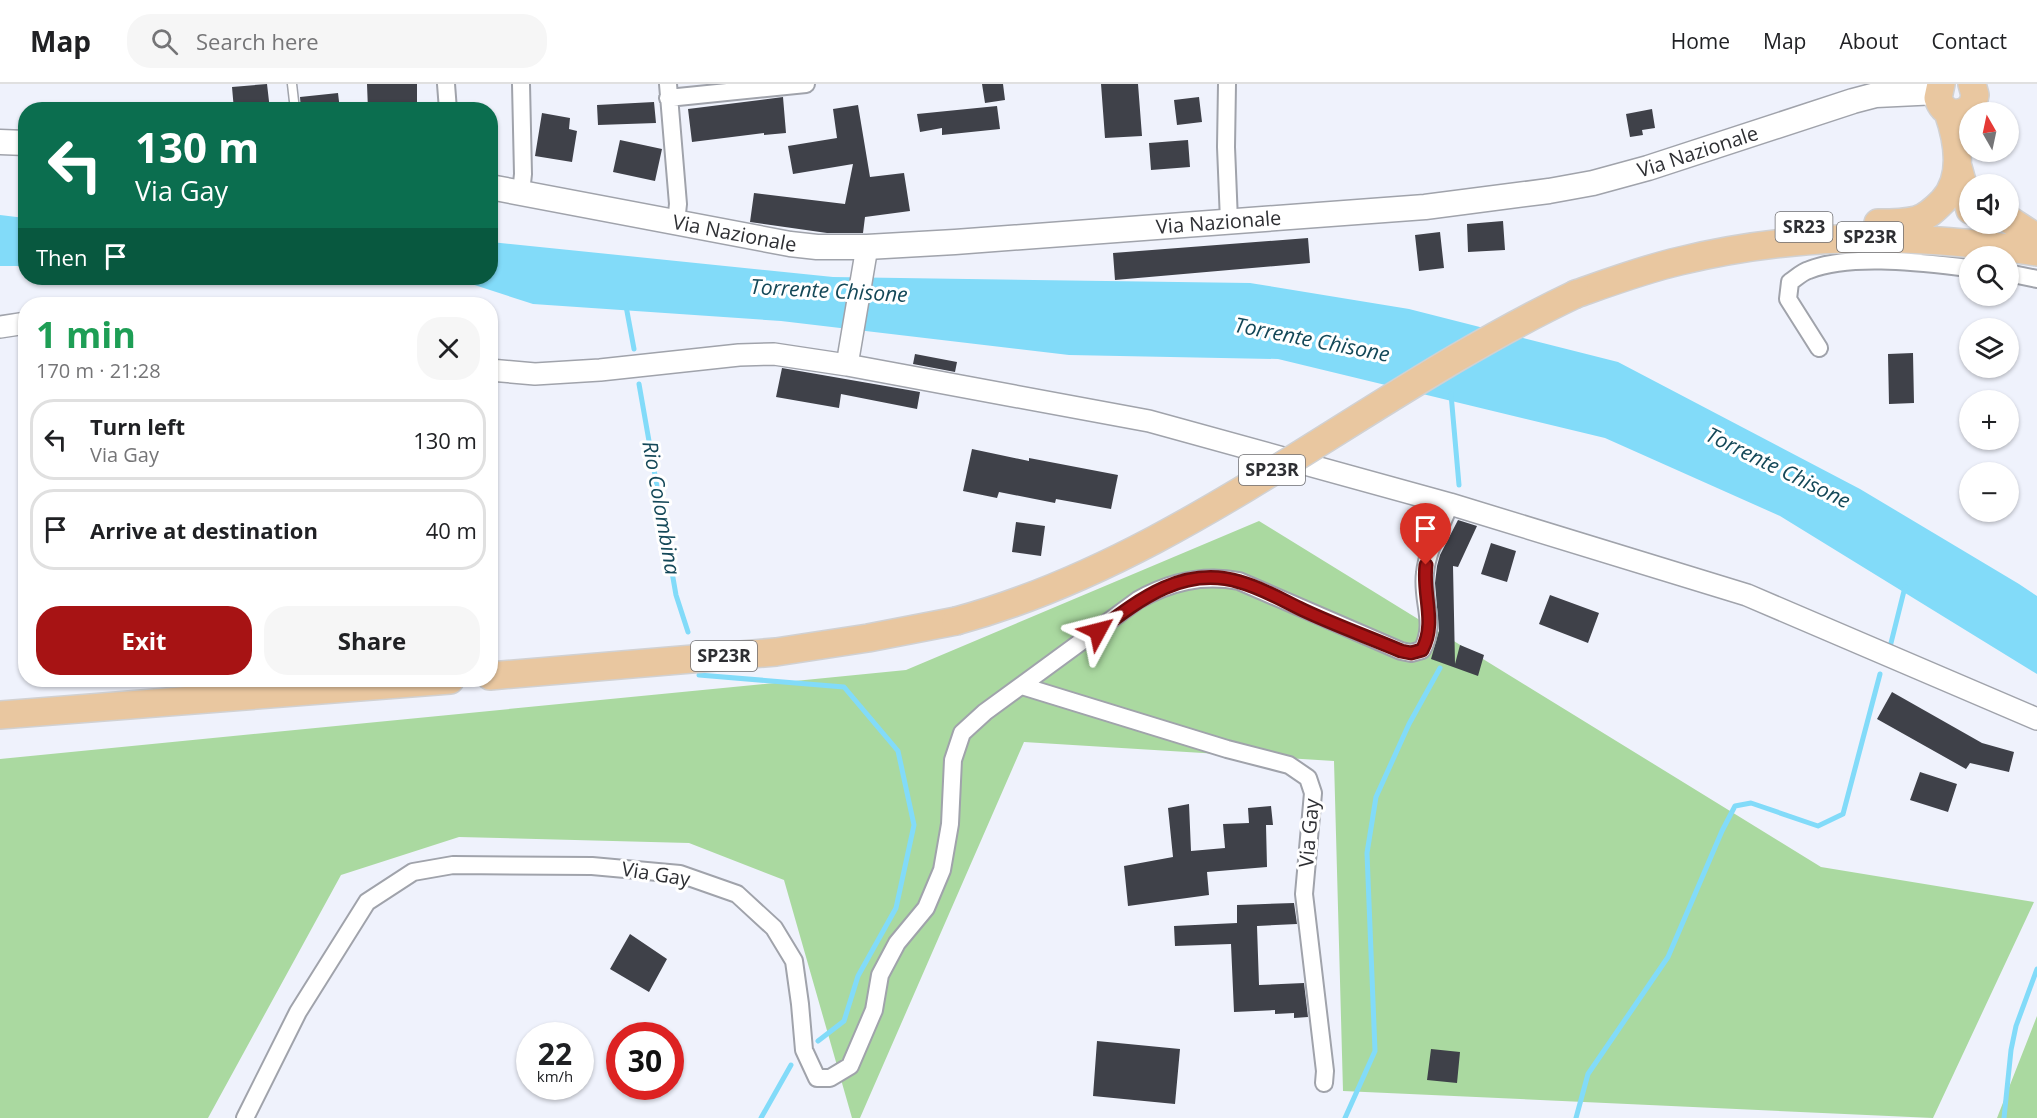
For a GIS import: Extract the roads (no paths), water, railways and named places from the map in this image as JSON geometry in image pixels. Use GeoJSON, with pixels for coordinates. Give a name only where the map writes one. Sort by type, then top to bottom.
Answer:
{"type":"FeatureCollection","features":[{"type":"Feature","properties":{"kind":"main road","name":"Via Nazionale"},"geometry":{"type":"LineString","coordinates":[[498,189],[790,244],[817,247],[867,247],[1425,207],[1549,191],[1593,183],[1648,168],[1876,95],[1959,106]]}},
{"type":"Feature","properties":{"kind":"main road","name":"SR23"},"geometry":{"type":"LineString","coordinates":[[1959,112],[1955,136],[1959,145]]}},
{"type":"Feature","properties":{"kind":"main road"},"geometry":{"type":"LineString","coordinates":[[0,142],[18,143]]}},
{"type":"Feature","properties":{"kind":"main road","name":"SR23"},"geometry":{"type":"LineString","coordinates":[[1629,275],[1659,255],[1693,243],[1730,236],[1832,224],[1897,222],[1917,219],[1928,214],[1949,195],[1964,162]]}},
{"type":"Feature","properties":{"kind":"main road"},"geometry":{"type":"LineString","coordinates":[[2019,226],[2037,238]]}},
{"type":"Feature","properties":{"kind":"main road","name":"SP23R"},"geometry":{"type":"LineString","coordinates":[[498,675],[776,652],[868,638],[956,621],[999,609],[1088,573],[1173,531],[1456,358],[1576,294],[1678,261],[1786,241],[1869,237],[1929,239],[1983,234],[2037,252]]}},
{"type":"Feature","properties":{"kind":"main road"},"geometry":{"type":"LineString","coordinates":[[0,714],[357,687]]}},
{"type":"Feature","properties":{"kind":"street"},"geometry":{"type":"LineString","coordinates":[[446,84],[447,102]]}},
{"type":"Feature","properties":{"kind":"street"},"geometry":{"type":"LineString","coordinates":[[521,84],[523,174],[521,193]]}},
{"type":"Feature","properties":{"kind":"street"},"geometry":{"type":"LineString","coordinates":[[676,222],[678,204],[668,91],[806,84]]}},
{"type":"Feature","properties":{"kind":"street"},"geometry":{"type":"LineString","coordinates":[[1227,84],[1226,147],[1229,222]]}},
{"type":"Feature","properties":{"kind":"street"},"geometry":{"type":"LineString","coordinates":[[847,365],[867,247]]}},
{"type":"Feature","properties":{"kind":"street"},"geometry":{"type":"LineString","coordinates":[[1819,348],[1788,299],[1790,282],[1808,270],[1837,262],[1912,262],[1959,267]]}},
{"type":"Feature","properties":{"kind":"street"},"geometry":{"type":"LineString","coordinates":[[2019,275],[2037,279]]}},
{"type":"Feature","properties":{"kind":"street"},"geometry":{"type":"LineString","coordinates":[[0,327],[18,324]]}},
{"type":"Feature","properties":{"kind":"street"},"geometry":{"type":"LineString","coordinates":[[498,371],[535,374],[600,370],[739,355],[774,354],[847,365],[1149,421],[1450,504],[1747,595],[2037,719]]}},
{"type":"Feature","properties":{"kind":"street","name":"Via Gay"},"geometry":{"type":"LineString","coordinates":[[245,1118],[298,1012],[367,902],[413,872],[453,865],[592,866],[680,874],[737,894],[774,928],[794,961],[804,1050],[817,1078],[830,1078],[850,1066],[874,1010],[880,975],[897,943],[926,908],[942,870],[950,824],[953,760],[962,733],[985,712],[1138,600],[1158,589],[1183,581],[1223,578],[1239,581],[1401,651],[1411,653],[1422,650],[1430,629],[1424,577],[1426,565],[1450,504]]}},
{"type":"Feature","properties":{"kind":"street","name":"Via Gay"},"geometry":{"type":"LineString","coordinates":[[1022,686],[1227,749],[1289,765],[1308,778],[1313,793],[1304,894],[1325,1071],[1324,1083]]}},
{"type":"Feature","properties":{"kind":"lane"},"geometry":{"type":"LineString","coordinates":[[292,84],[295,102]]}},
{"type":"Feature","properties":{"kind":"water"},"geometry":{"type":"Polygon","coordinates":[[[0,215],[18,217],[18,266],[0,266],[0,215]]]}},
{"type":"Feature","properties":{"kind":"water","name":"Torrente Chisone"},"geometry":{"type":"Polygon","coordinates":[[[498,243],[833,277],[1250,283],[1409,309],[1618,362],[1860,489],[2037,596],[2037,674],[1780,516],[1605,438],[1278,359],[1069,355],[781,321],[533,304],[475,285],[498,285],[498,243]]]}},
{"type":"Feature","properties":{"kind":"waterway","name":"Rio Colombina"},"geometry":{"type":"LineString","coordinates":[[626,306],[634,349]]}},
{"type":"Feature","properties":{"kind":"waterway","name":"Rio Colombina"},"geometry":{"type":"LineString","coordinates":[[639,384],[676,595],[688,632]]}},
{"type":"Feature","properties":{"kind":"waterway"},"geometry":{"type":"LineString","coordinates":[[1451,394],[1459,485]]}},
{"type":"Feature","properties":{"kind":"waterway"},"geometry":{"type":"LineString","coordinates":[[1890,647],[1905,587]]}},
{"type":"Feature","properties":{"kind":"waterway"},"geometry":{"type":"LineString","coordinates":[[1345,1118],[1375,1051],[1367,853],[1376,797],[1409,724],[1440,668]]}},
{"type":"Feature","properties":{"kind":"waterway"},"geometry":{"type":"LineString","coordinates":[[1576,1118],[1588,1074],[1668,957],[1735,806],[1751,803],[1818,826],[1843,814],[1880,674]]}},
{"type":"Feature","properties":{"kind":"waterway","name":"Rio Colombina"},"geometry":{"type":"LineString","coordinates":[[699,675],[844,687],[898,751],[914,825],[896,908],[858,976],[844,1021],[818,1041]]}},
{"type":"Feature","properties":{"kind":"waterway"},"geometry":{"type":"LineString","coordinates":[[2004,1118],[2011,1050],[2016,1026],[2037,969]]}},
{"type":"Feature","properties":{"kind":"waterway","name":"Rio Colombina"},"geometry":{"type":"LineString","coordinates":[[761,1118],[791,1065]]}}]}
